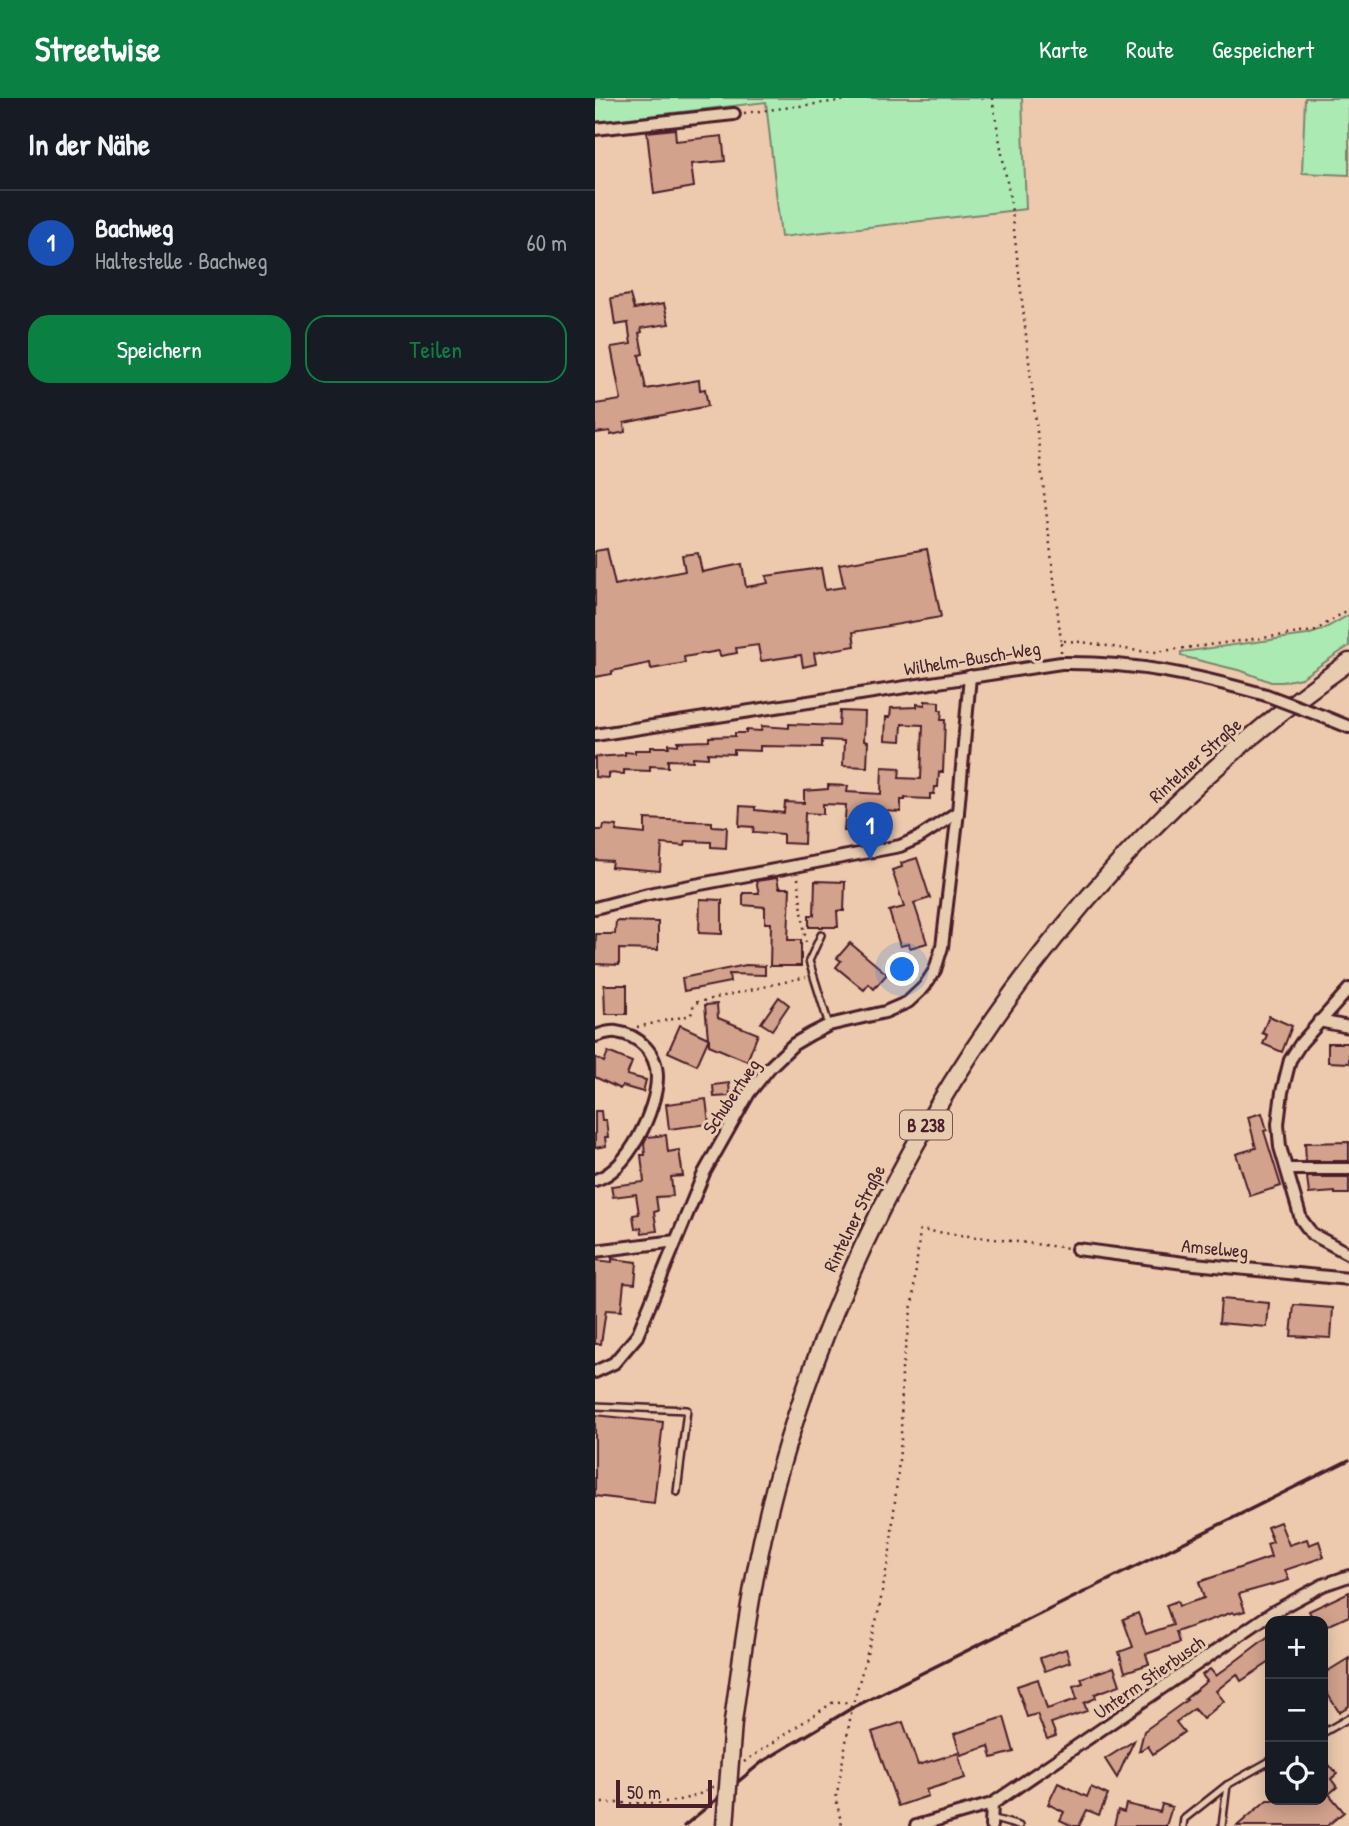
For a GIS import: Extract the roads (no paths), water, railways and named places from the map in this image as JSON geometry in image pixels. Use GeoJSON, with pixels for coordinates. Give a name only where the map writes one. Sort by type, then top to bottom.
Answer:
{"type":"FeatureCollection","features":[{"type":"Feature","properties":{"kind":"main road","name":"Rintelner Straße"},"geometry":{"type":"LineString","coordinates":[[725,1826],[733,1722],[756,1574],[779,1475],[826,1331],[888,1193],[923,1130],[993,1020],[1035,963],[1119,863],[1167,813],[1229,756],[1280,713],[1349,662]]}},
{"type":"Feature","properties":{"kind":"street"},"geometry":{"type":"LineString","coordinates":[[595,129],[734,114]]}},
{"type":"Feature","properties":{"kind":"street","name":"Wilhelm-Busch-Weg"},"geometry":{"type":"LineString","coordinates":[[595,736],[970,676],[1061,663],[1106,662],[1196,676],[1266,695],[1349,727]]}},
{"type":"Feature","properties":{"kind":"street","name":"Schubertweg"},"geometry":{"type":"LineString","coordinates":[[595,1372],[614,1363],[637,1336],[704,1173],[750,1093],[770,1067],[795,1044],[829,1025],[885,1012],[908,1002],[924,987],[935,970],[942,947],[970,676]]}},
{"type":"Feature","properties":{"kind":"street"},"geometry":{"type":"LineString","coordinates":[[595,908],[648,894],[899,846],[918,838],[958,811]]}},
{"type":"Feature","properties":{"kind":"street"},"geometry":{"type":"LineString","coordinates":[[1349,989],[1319,1021],[1290,1060],[1277,1124],[1280,1147],[1301,1219],[1313,1234],[1349,1254]]}},
{"type":"Feature","properties":{"kind":"street"},"geometry":{"type":"LineString","coordinates":[[1319,1021],[1349,1027]]}},
{"type":"Feature","properties":{"kind":"street"},"geometry":{"type":"LineString","coordinates":[[595,1036],[614,1032],[631,1036],[646,1046],[654,1060],[657,1077],[651,1107],[640,1134],[624,1160],[603,1178],[595,1180]]}},
{"type":"Feature","properties":{"kind":"street"},"geometry":{"type":"LineString","coordinates":[[1287,1169],[1349,1169]]}},
{"type":"Feature","properties":{"kind":"street"},"geometry":{"type":"LineString","coordinates":[[595,1251],[676,1241]]}},
{"type":"Feature","properties":{"kind":"street","name":"Amselweg"},"geometry":{"type":"LineString","coordinates":[[1077,1249],[1184,1263],[1349,1279]]}},
{"type":"Feature","properties":{"kind":"street","name":"Unterm Stierbusch"},"geometry":{"type":"LineString","coordinates":[[916,1826],[992,1804],[1273,1612],[1323,1585],[1349,1576]]}},
{"type":"Feature","properties":{"kind":"street"},"geometry":{"type":"LineString","coordinates":[[991,1822],[992,1804]]}},
{"type":"Feature","properties":{"kind":"lane"},"geometry":{"type":"LineString","coordinates":[[821,935],[809,961],[829,1025]]}},
{"type":"Feature","properties":{"kind":"lane"},"geometry":{"type":"LineString","coordinates":[[595,1406],[687,1410],[677,1492]]}},
{"type":"Feature","properties":{"kind":"lane"},"geometry":{"type":"LineString","coordinates":[[1328,1729],[1349,1718]]}},
{"type":"Feature","properties":{"kind":"lane"},"geometry":{"type":"LineString","coordinates":[[1183,1826],[1184,1819],[1227,1785],[1265,1765]]}},
{"type":"Feature","properties":{"kind":"lane"},"geometry":{"type":"LineString","coordinates":[[1222,1826],[1227,1785]]}},
{"type":"Feature","properties":{"kind":"lane"},"geometry":{"type":"LineString","coordinates":[[991,1822],[1019,1826]]}},
{"type":"Feature","properties":{"kind":"railway"},"geometry":{"type":"LineString","coordinates":[[684,1826],[762,1762],[852,1708],[1349,1460]]}},
{"type":"Feature","properties":{"kind":"place","name":"Bachweg"},"geometry":{"type":"Point","coordinates":[870,860]}}]}
